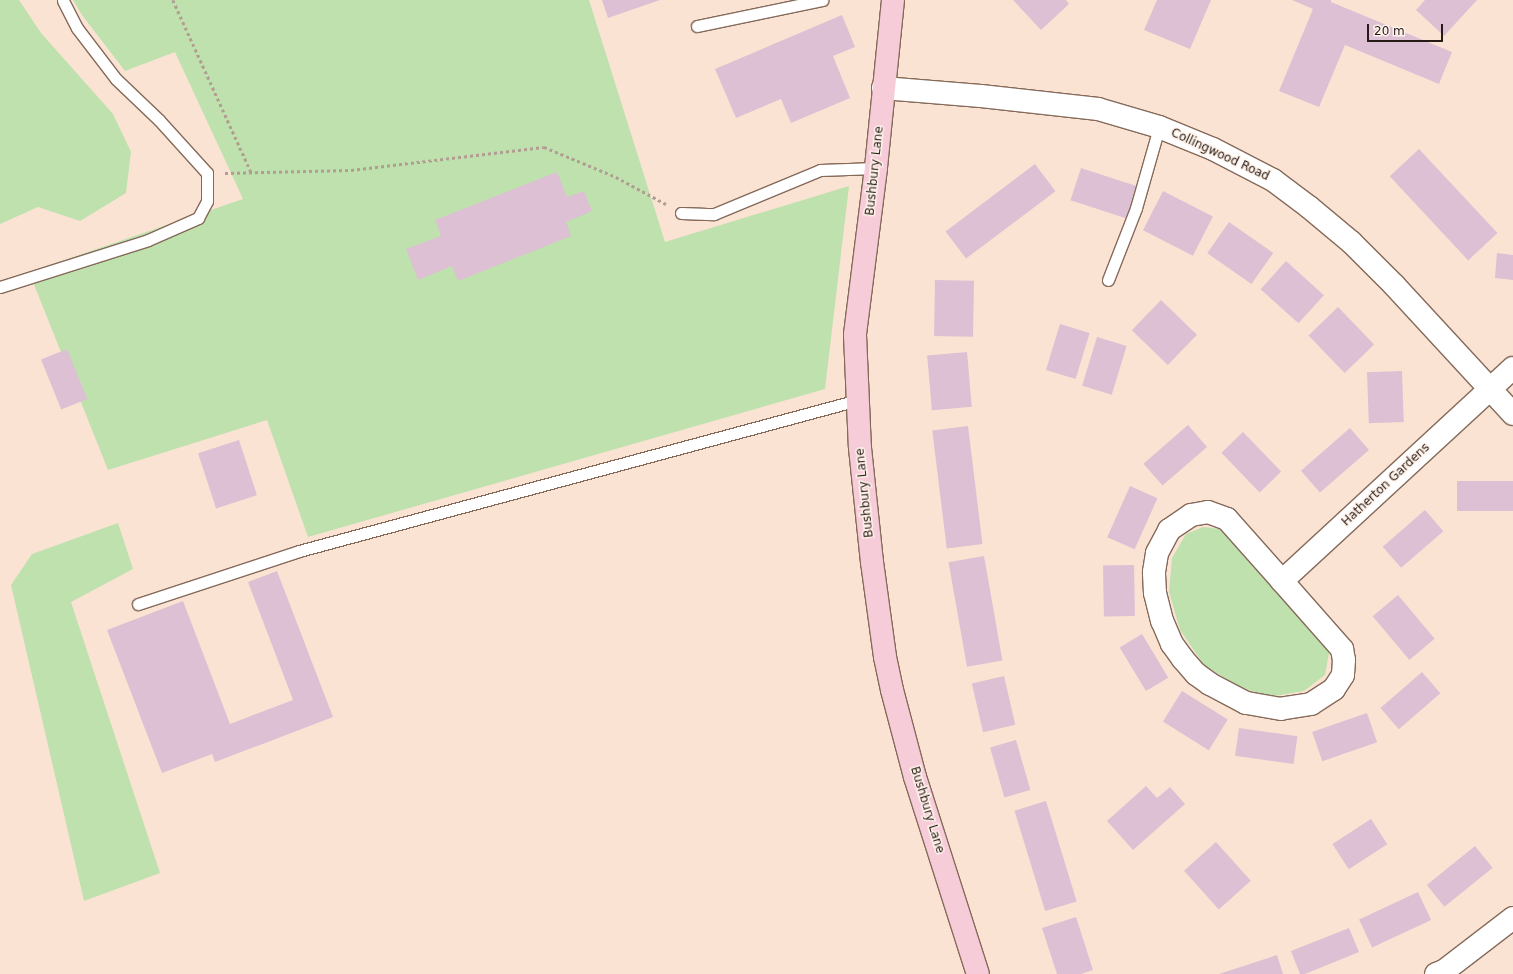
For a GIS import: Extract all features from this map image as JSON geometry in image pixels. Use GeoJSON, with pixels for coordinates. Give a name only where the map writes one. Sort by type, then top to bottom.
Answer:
{"type":"FeatureCollection","features":[{"type":"Feature","properties":{"kind":"street","name":"Bushbury Lane"},"geometry":{"type":"LineString","coordinates":[[893,0],[876,168],[855,335],[860,448],[872,562],[885,656],[916,777],[978,974]]}},
{"type":"Feature","properties":{"kind":"street","name":"Collingwood Road"},"geometry":{"type":"LineString","coordinates":[[883,88],[981,96],[1098,109],[1158,127],[1213,149],[1272,180],[1310,207],[1351,242],[1389,280],[1513,414]]}},
{"type":"Feature","properties":{"kind":"street","name":"Hatherton Gardens"},"geometry":{"type":"LineString","coordinates":[[1282,581],[1513,368]]}},
{"type":"Feature","properties":{"kind":"street"},"geometry":{"type":"LineString","coordinates":[[1208,512],[1227,518],[1282,581],[1342,649],[1344,660],[1343,675],[1334,689],[1311,704],[1281,710],[1246,703],[1210,684],[1196,674],[1172,644],[1162,621],[1155,593],[1154,572],[1157,553],[1169,530],[1191,515],[1208,512]]}},
{"type":"Feature","properties":{"kind":"street"},"geometry":{"type":"LineString","coordinates":[[1436,974],[1444,971],[1513,918]]}},
{"type":"Feature","properties":{"kind":"lane"},"geometry":{"type":"LineString","coordinates":[[0,287],[148,240],[198,218],[207,201],[207,173],[159,120],[116,79],[77,28],[63,0]]}},
{"type":"Feature","properties":{"kind":"lane"},"geometry":{"type":"LineString","coordinates":[[697,26],[822,0]]}},
{"type":"Feature","properties":{"kind":"lane"},"geometry":{"type":"LineString","coordinates":[[1108,280],[1136,208],[1158,127]]}},
{"type":"Feature","properties":{"kind":"lane"},"geometry":{"type":"LineString","coordinates":[[681,213],[714,214],[820,170],[876,168]]}},
{"type":"Feature","properties":{"kind":"lane"},"geometry":{"type":"LineString","coordinates":[[138,604],[299,551],[858,400]]}},
{"type":"Feature","properties":{"kind":"path"},"geometry":{"type":"LineString","coordinates":[[173,0],[252,172]]}},
{"type":"Feature","properties":{"kind":"path"},"geometry":{"type":"LineString","coordinates":[[207,173],[351,170],[544,147],[616,177],[681,213]]}},
{"type":"Feature","properties":{"kind":"green space"},"geometry":{"type":"Polygon","coordinates":[[[0,0],[19,0],[41,33],[113,114],[131,152],[126,193],[80,221],[38,207],[0,224],[0,0]]]}},
{"type":"Feature","properties":{"kind":"green space"},"geometry":{"type":"Polygon","coordinates":[[[73,0],[589,0],[665,242],[849,186],[825,389],[308,537],[267,420],[108,470],[29,272],[243,199],[175,52],[125,71],[82,15],[73,0]]]}},
{"type":"Feature","properties":{"kind":"green space"},"geometry":{"type":"Polygon","coordinates":[[[118,523],[133,569],[71,602],[160,873],[84,901],[11,585],[32,554],[118,523]]]}},
{"type":"Feature","properties":{"kind":"green space"},"geometry":{"type":"Polygon","coordinates":[[[1203,527],[1220,529],[1237,545],[1329,653],[1325,675],[1304,691],[1268,697],[1238,686],[1204,665],[1180,630],[1169,592],[1172,558],[1186,534],[1203,527]]]}},
{"type":"Feature","properties":{"kind":"building"},"geometry":{"type":"Polygon","coordinates":[[[602,0],[660,0],[608,18],[602,0]]]}},
{"type":"Feature","properties":{"kind":"building"},"geometry":{"type":"Polygon","coordinates":[[[1013,0],[1066,0],[1069,4],[1041,30],[1013,0]]]}},
{"type":"Feature","properties":{"kind":"building"},"geometry":{"type":"Polygon","coordinates":[[[1157,0],[1211,0],[1190,49],[1144,30],[1157,0]]]}},
{"type":"Feature","properties":{"kind":"building"},"geometry":{"type":"Polygon","coordinates":[[[1292,0],[1331,0],[1331,2],[1452,52],[1439,84],[1345,45],[1319,107],[1279,91],[1313,9],[1292,0]]]}},
{"type":"Feature","properties":{"kind":"building"},"geometry":{"type":"Polygon","coordinates":[[[1425,0],[1477,0],[1444,36],[1416,10],[1425,0]]]}},
{"type":"Feature","properties":{"kind":"building"},"geometry":{"type":"Polygon","coordinates":[[[842,15],[855,47],[833,56],[850,98],[791,123],[781,99],[736,118],[715,69],[842,15]]]}},
{"type":"Feature","properties":{"kind":"building"},"geometry":{"type":"Polygon","coordinates":[[[1419,149],[1497,233],[1468,260],[1390,176],[1419,149]]]}},
{"type":"Feature","properties":{"kind":"building"},"geometry":{"type":"Polygon","coordinates":[[[1035,164],[1055,191],[966,259],[946,231],[1035,164]]]}},
{"type":"Feature","properties":{"kind":"building"},"geometry":{"type":"Polygon","coordinates":[[[1081,168],[1137,186],[1127,219],[1070,200],[1081,168]]]}},
{"type":"Feature","properties":{"kind":"building"},"geometry":{"type":"Polygon","coordinates":[[[557,172],[567,197],[584,191],[592,211],[566,222],[571,236],[458,281],[452,266],[418,280],[406,249],[441,236],[435,220],[557,172]]]}},
{"type":"Feature","properties":{"kind":"building"},"geometry":{"type":"Polygon","coordinates":[[[1163,191],[1213,216],[1193,256],[1143,230],[1163,191]]]}},
{"type":"Feature","properties":{"kind":"building"},"geometry":{"type":"Polygon","coordinates":[[[1229,222],[1273,253],[1251,284],[1207,253],[1229,222]]]}},
{"type":"Feature","properties":{"kind":"building"},"geometry":{"type":"Polygon","coordinates":[[[1497,253],[1513,255],[1513,280],[1495,278],[1497,253]]]}},
{"type":"Feature","properties":{"kind":"building"},"geometry":{"type":"Polygon","coordinates":[[[1286,261],[1324,295],[1298,323],[1261,289],[1286,261]]]}},
{"type":"Feature","properties":{"kind":"building"},"geometry":{"type":"Polygon","coordinates":[[[935,280],[974,281],[973,337],[934,336],[935,280]]]}},
{"type":"Feature","properties":{"kind":"building"},"geometry":{"type":"Polygon","coordinates":[[[1161,300],[1197,335],[1168,365],[1132,330],[1161,300]]]}},
{"type":"Feature","properties":{"kind":"building"},"geometry":{"type":"Polygon","coordinates":[[[1338,307],[1374,344],[1345,373],[1309,335],[1338,307]]]}},
{"type":"Feature","properties":{"kind":"building"},"geometry":{"type":"Polygon","coordinates":[[[1060,324],[1090,333],[1076,379],[1046,370],[1060,324]]]}},
{"type":"Feature","properties":{"kind":"building"},"geometry":{"type":"Polygon","coordinates":[[[1097,337],[1127,346],[1112,395],[1082,386],[1097,337]]]}},
{"type":"Feature","properties":{"kind":"building"},"geometry":{"type":"Polygon","coordinates":[[[67,349],[87,399],[61,410],[41,359],[67,349]]]}},
{"type":"Feature","properties":{"kind":"building"},"geometry":{"type":"Polygon","coordinates":[[[967,352],[972,407],[932,410],[927,355],[967,352]]]}},
{"type":"Feature","properties":{"kind":"building"},"geometry":{"type":"Polygon","coordinates":[[[1402,371],[1404,422],[1369,423],[1367,372],[1402,371]]]}},
{"type":"Feature","properties":{"kind":"building"},"geometry":{"type":"Polygon","coordinates":[[[1188,425],[1207,447],[1162,486],[1143,464],[1188,425]]]}},
{"type":"Feature","properties":{"kind":"building"},"geometry":{"type":"Polygon","coordinates":[[[968,426],[983,544],[947,549],[932,430],[968,426]]]}},
{"type":"Feature","properties":{"kind":"building"},"geometry":{"type":"Polygon","coordinates":[[[1350,428],[1369,450],[1320,493],[1301,471],[1350,428]]]}},
{"type":"Feature","properties":{"kind":"building"},"geometry":{"type":"Polygon","coordinates":[[[1243,432],[1281,472],[1260,492],[1221,453],[1243,432]]]}},
{"type":"Feature","properties":{"kind":"building"},"geometry":{"type":"Polygon","coordinates":[[[239,440],[257,495],[216,508],[198,453],[239,440]]]}},
{"type":"Feature","properties":{"kind":"building"},"geometry":{"type":"Polygon","coordinates":[[[1457,481],[1513,481],[1513,511],[1457,511],[1457,481]]]}},
{"type":"Feature","properties":{"kind":"building"},"geometry":{"type":"Polygon","coordinates":[[[1130,486],[1157,498],[1135,549],[1107,537],[1130,486]]]}},
{"type":"Feature","properties":{"kind":"building"},"geometry":{"type":"Polygon","coordinates":[[[1425,510],[1443,531],[1401,568],[1383,547],[1425,510]]]}},
{"type":"Feature","properties":{"kind":"building"},"geometry":{"type":"Polygon","coordinates":[[[984,556],[1002,660],[967,667],[949,562],[984,556]]]}},
{"type":"Feature","properties":{"kind":"building"},"geometry":{"type":"Polygon","coordinates":[[[1134,565],[1135,616],[1104,617],[1103,566],[1134,565]]]}},
{"type":"Feature","properties":{"kind":"building"},"geometry":{"type":"Polygon","coordinates":[[[277,571],[333,717],[215,762],[212,754],[162,773],[107,630],[183,601],[230,724],[293,700],[248,582],[277,571]]]}},
{"type":"Feature","properties":{"kind":"building"},"geometry":{"type":"Polygon","coordinates":[[[1398,595],[1435,639],[1409,660],[1373,616],[1398,595]]]}},
{"type":"Feature","properties":{"kind":"building"},"geometry":{"type":"Polygon","coordinates":[[[1142,634],[1168,678],[1146,691],[1120,647],[1142,634]]]}},
{"type":"Feature","properties":{"kind":"building"},"geometry":{"type":"Polygon","coordinates":[[[1422,672],[1440,693],[1399,729],[1380,708],[1422,672]]]}},
{"type":"Feature","properties":{"kind":"building"},"geometry":{"type":"Polygon","coordinates":[[[1004,676],[1015,725],[983,732],[972,683],[1004,676]]]}},
{"type":"Feature","properties":{"kind":"building"},"geometry":{"type":"Polygon","coordinates":[[[1182,691],[1228,720],[1209,750],[1163,722],[1182,691]]]}},
{"type":"Feature","properties":{"kind":"building"},"geometry":{"type":"Polygon","coordinates":[[[1367,713],[1377,742],[1322,761],[1312,732],[1367,713]]]}},
{"type":"Feature","properties":{"kind":"building"},"geometry":{"type":"Polygon","coordinates":[[[1239,728],[1297,736],[1294,764],[1235,756],[1239,728]]]}},
{"type":"Feature","properties":{"kind":"building"},"geometry":{"type":"Polygon","coordinates":[[[1016,740],[1030,790],[1004,797],[990,747],[1016,740]]]}},
{"type":"Feature","properties":{"kind":"building"},"geometry":{"type":"Polygon","coordinates":[[[1146,786],[1157,798],[1170,787],[1185,804],[1133,850],[1107,821],[1146,786]]]}},
{"type":"Feature","properties":{"kind":"building"},"geometry":{"type":"Polygon","coordinates":[[[1046,801],[1077,901],[1045,911],[1014,811],[1046,801]]]}},
{"type":"Feature","properties":{"kind":"building"},"geometry":{"type":"Polygon","coordinates":[[[1371,819],[1387,844],[1349,869],[1332,844],[1371,819]]]}},
{"type":"Feature","properties":{"kind":"building"},"geometry":{"type":"Polygon","coordinates":[[[1216,842],[1251,881],[1219,909],[1184,871],[1216,842]]]}},
{"type":"Feature","properties":{"kind":"building"},"geometry":{"type":"Polygon","coordinates":[[[1475,846],[1493,868],[1444,907],[1427,885],[1475,846]]]}},
{"type":"Feature","properties":{"kind":"building"},"geometry":{"type":"Polygon","coordinates":[[[1418,892],[1431,920],[1372,948],[1359,919],[1418,892]]]}},
{"type":"Feature","properties":{"kind":"building"},"geometry":{"type":"Polygon","coordinates":[[[1076,917],[1093,970],[1081,974],[1057,974],[1042,928],[1076,917]]]}},
{"type":"Feature","properties":{"kind":"building"},"geometry":{"type":"Polygon","coordinates":[[[1349,928],[1359,952],[1305,974],[1300,974],[1291,951],[1349,928]]]}},
{"type":"Feature","properties":{"kind":"building"},"geometry":{"type":"Polygon","coordinates":[[[1277,955],[1283,974],[1219,974],[1277,955]]]}}]}
